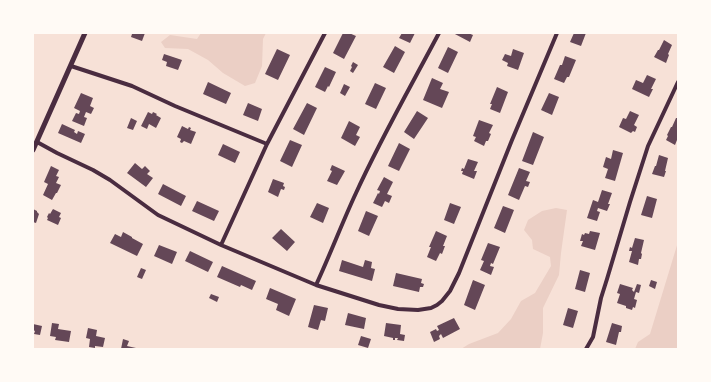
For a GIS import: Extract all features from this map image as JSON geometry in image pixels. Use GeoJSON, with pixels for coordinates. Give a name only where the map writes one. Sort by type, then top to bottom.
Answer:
{"type":"FeatureCollection","features":[{"type":"Feature","properties":{"kind":"street"},"geometry":{"type":"LineString","coordinates":[[33,150],[85,33]]}},
{"type":"Feature","properties":{"kind":"street"},"geometry":{"type":"LineString","coordinates":[[221,245],[267,144],[325,33]]}},
{"type":"Feature","properties":{"kind":"street"},"geometry":{"type":"LineString","coordinates":[[316,285],[355,194],[439,33]]}},
{"type":"Feature","properties":{"kind":"street"},"geometry":{"type":"LineString","coordinates":[[37,142],[110,180],[158,215],[221,245],[316,285],[379,304],[398,309],[418,310],[431,308],[442,301],[450,291],[459,273],[512,140],[557,33]]}},
{"type":"Feature","properties":{"kind":"street"},"geometry":{"type":"LineString","coordinates":[[71,66],[132,86],[267,144]]}},
{"type":"Feature","properties":{"kind":"street"},"geometry":{"type":"LineString","coordinates":[[586,349],[593,337],[601,298],[648,146],[678,82]]}},
{"type":"Feature","properties":{"kind":"shaded area"},"geometry":{"type":"Polygon","coordinates":[[[201,33],[266,33],[263,39],[262,66],[255,83],[245,86],[223,73],[208,60],[188,49],[165,48],[161,42],[170,35],[197,39],[201,33]]]}},
{"type":"Feature","properties":{"kind":"shaded area"},"geometry":{"type":"Polygon","coordinates":[[[556,208],[567,210],[559,275],[543,308],[543,333],[540,349],[461,349],[469,344],[498,333],[511,319],[521,301],[535,293],[551,266],[550,257],[533,249],[532,240],[524,230],[528,220],[542,211],[556,208]]]}},
{"type":"Feature","properties":{"kind":"shaded area"},"geometry":{"type":"Polygon","coordinates":[[[678,242],[678,349],[635,349],[638,342],[650,334],[678,242]]]}},
{"type":"Feature","properties":{"kind":"building"},"geometry":{"type":"Polygon","coordinates":[[[128,33],[145,33],[142,41],[131,37],[132,34],[128,33]]]}},
{"type":"Feature","properties":{"kind":"building"},"geometry":{"type":"Polygon","coordinates":[[[343,33],[349,33],[356,36],[344,59],[333,53],[343,33]]]}},
{"type":"Feature","properties":{"kind":"building"},"geometry":{"type":"Polygon","coordinates":[[[402,33],[415,33],[410,43],[399,38],[402,33]]]}},
{"type":"Feature","properties":{"kind":"building"},"geometry":{"type":"Polygon","coordinates":[[[453,33],[468,33],[473,35],[470,42],[453,33]]]}},
{"type":"Feature","properties":{"kind":"building"},"geometry":{"type":"Polygon","coordinates":[[[574,33],[586,33],[581,46],[570,42],[574,33]]]}},
{"type":"Feature","properties":{"kind":"building"},"geometry":{"type":"Polygon","coordinates":[[[664,40],[672,45],[666,63],[654,57],[664,40]]]}},
{"type":"Feature","properties":{"kind":"building"},"geometry":{"type":"Polygon","coordinates":[[[395,46],[405,52],[394,73],[383,67],[395,46]]]}},
{"type":"Feature","properties":{"kind":"building"},"geometry":{"type":"Polygon","coordinates":[[[448,47],[458,52],[448,73],[438,68],[448,47]]]}},
{"type":"Feature","properties":{"kind":"building"},"geometry":{"type":"Polygon","coordinates":[[[277,49],[290,55],[278,80],[265,74],[277,49]]]}},
{"type":"Feature","properties":{"kind":"building"},"geometry":{"type":"Polygon","coordinates":[[[513,49],[524,53],[518,70],[507,66],[508,63],[502,60],[505,54],[511,56],[513,49]]]}},
{"type":"Feature","properties":{"kind":"building"},"geometry":{"type":"Polygon","coordinates":[[[164,54],[182,60],[178,70],[166,66],[167,62],[162,60],[164,54]]]}},
{"type":"Feature","properties":{"kind":"building"},"geometry":{"type":"Polygon","coordinates":[[[565,56],[576,60],[569,77],[567,77],[564,83],[554,79],[565,56]]]}},
{"type":"Feature","properties":{"kind":"building"},"geometry":{"type":"Polygon","coordinates":[[[353,62],[358,65],[353,73],[350,71],[353,62]]]}},
{"type":"Feature","properties":{"kind":"building"},"geometry":{"type":"Polygon","coordinates":[[[325,67],[336,72],[325,92],[315,87],[325,67]]]}},
{"type":"Feature","properties":{"kind":"building"},"geometry":{"type":"Polygon","coordinates":[[[647,75],[656,79],[649,97],[632,89],[636,80],[643,83],[647,75]]]}},
{"type":"Feature","properties":{"kind":"building"},"geometry":{"type":"Polygon","coordinates":[[[432,78],[443,83],[440,89],[449,92],[442,108],[423,100],[432,78]]]}},
{"type":"Feature","properties":{"kind":"building"},"geometry":{"type":"Polygon","coordinates":[[[208,82],[231,93],[226,104],[203,94],[208,82]]]}},
{"type":"Feature","properties":{"kind":"building"},"geometry":{"type":"Polygon","coordinates":[[[375,83],[386,88],[376,109],[365,104],[375,83]]]}},
{"type":"Feature","properties":{"kind":"building"},"geometry":{"type":"Polygon","coordinates":[[[344,84],[350,87],[345,96],[340,93],[344,84]]]}},
{"type":"Feature","properties":{"kind":"building"},"geometry":{"type":"Polygon","coordinates":[[[497,87],[508,92],[500,113],[490,109],[492,104],[490,104],[497,87]]]}},
{"type":"Feature","properties":{"kind":"building"},"geometry":{"type":"Polygon","coordinates":[[[81,93],[93,98],[90,106],[94,108],[91,114],[86,112],[84,117],[87,118],[84,126],[72,121],[76,113],[79,114],[80,111],[74,108],[81,93]]]}},
{"type":"Feature","properties":{"kind":"building"},"geometry":{"type":"Polygon","coordinates":[[[549,93],[559,97],[552,115],[541,110],[549,93]]]}},
{"type":"Feature","properties":{"kind":"building"},"geometry":{"type":"Polygon","coordinates":[[[248,103],[262,109],[258,121],[243,115],[248,103]]]}},
{"type":"Feature","properties":{"kind":"building"},"geometry":{"type":"Polygon","coordinates":[[[307,103],[317,108],[304,135],[293,129],[307,103]]]}},
{"type":"Feature","properties":{"kind":"building"},"geometry":{"type":"Polygon","coordinates":[[[417,111],[428,118],[414,139],[404,132],[417,111]]]}},
{"type":"Feature","properties":{"kind":"building"},"geometry":{"type":"Polygon","coordinates":[[[630,111],[639,115],[634,125],[637,127],[635,132],[633,131],[631,133],[619,127],[623,118],[626,119],[630,111]]]}},
{"type":"Feature","properties":{"kind":"building"},"geometry":{"type":"Polygon","coordinates":[[[148,112],[152,114],[153,112],[161,118],[156,128],[149,124],[147,129],[141,126],[148,112]]]}},
{"type":"Feature","properties":{"kind":"building"},"geometry":{"type":"Polygon","coordinates":[[[131,118],[137,121],[133,130],[127,128],[131,118]]]}},
{"type":"Feature","properties":{"kind":"building"},"geometry":{"type":"Polygon","coordinates":[[[676,118],[678,118],[678,141],[677,140],[675,145],[666,140],[676,118]]]}},
{"type":"Feature","properties":{"kind":"building"},"geometry":{"type":"Polygon","coordinates":[[[479,120],[493,125],[489,133],[491,134],[488,141],[486,141],[484,146],[474,141],[476,137],[473,136],[479,120]]]}},
{"type":"Feature","properties":{"kind":"building"},"geometry":{"type":"Polygon","coordinates":[[[349,121],[360,127],[356,135],[360,137],[355,146],[341,138],[349,121]]]}},
{"type":"Feature","properties":{"kind":"building"},"geometry":{"type":"Polygon","coordinates":[[[62,124],[75,130],[74,132],[77,134],[78,131],[85,134],[81,143],[58,133],[62,124]]]}},
{"type":"Feature","properties":{"kind":"building"},"geometry":{"type":"Polygon","coordinates":[[[182,126],[188,129],[189,127],[191,128],[190,130],[196,132],[191,144],[184,141],[182,143],[180,142],[181,139],[177,137],[182,126]]]}},
{"type":"Feature","properties":{"kind":"building"},"geometry":{"type":"Polygon","coordinates":[[[533,132],[544,137],[533,165],[522,161],[533,132]]]}},
{"type":"Feature","properties":{"kind":"building"},"geometry":{"type":"Polygon","coordinates":[[[290,140],[302,145],[292,167],[280,161],[290,140]]]}},
{"type":"Feature","properties":{"kind":"building"},"geometry":{"type":"Polygon","coordinates":[[[399,143],[410,149],[399,171],[388,166],[399,143]]]}},
{"type":"Feature","properties":{"kind":"building"},"geometry":{"type":"Polygon","coordinates":[[[223,144],[240,152],[235,163],[218,155],[223,144]]]}},
{"type":"Feature","properties":{"kind":"building"},"geometry":{"type":"Polygon","coordinates":[[[613,150],[623,153],[615,181],[605,178],[608,169],[603,167],[606,157],[611,159],[613,150]]]}},
{"type":"Feature","properties":{"kind":"building"},"geometry":{"type":"Polygon","coordinates":[[[659,155],[668,158],[664,177],[652,174],[659,155]]]}},
{"type":"Feature","properties":{"kind":"building"},"geometry":{"type":"Polygon","coordinates":[[[468,159],[478,162],[474,171],[477,171],[474,179],[462,174],[463,171],[461,171],[462,168],[464,169],[468,159]]]}},
{"type":"Feature","properties":{"kind":"building"},"geometry":{"type":"Polygon","coordinates":[[[135,163],[142,169],[145,166],[150,171],[147,174],[153,178],[146,187],[127,173],[135,163]]]}},
{"type":"Feature","properties":{"kind":"building"},"geometry":{"type":"Polygon","coordinates":[[[332,165],[345,171],[337,185],[327,181],[332,171],[330,170],[332,165]]]}},
{"type":"Feature","properties":{"kind":"building"},"geometry":{"type":"Polygon","coordinates":[[[51,166],[59,170],[56,176],[59,177],[56,183],[61,185],[52,200],[43,195],[48,184],[44,182],[51,166]]]}},
{"type":"Feature","properties":{"kind":"building"},"geometry":{"type":"Polygon","coordinates":[[[519,168],[530,172],[526,181],[530,182],[528,187],[525,186],[519,200],[508,195],[519,168]]]}},
{"type":"Feature","properties":{"kind":"building"},"geometry":{"type":"Polygon","coordinates":[[[384,177],[393,182],[387,194],[392,196],[389,203],[385,201],[382,207],[373,203],[378,193],[379,194],[380,191],[377,190],[384,177]]]}},
{"type":"Feature","properties":{"kind":"building"},"geometry":{"type":"Polygon","coordinates":[[[273,179],[284,183],[284,190],[281,189],[278,197],[268,192],[273,179]]]}},
{"type":"Feature","properties":{"kind":"building"},"geometry":{"type":"Polygon","coordinates":[[[163,184],[186,196],[181,206],[158,194],[163,184]]]}},
{"type":"Feature","properties":{"kind":"building"},"geometry":{"type":"Polygon","coordinates":[[[602,190],[612,193],[607,211],[598,208],[597,211],[600,212],[597,221],[587,218],[593,200],[598,202],[602,190]]]}},
{"type":"Feature","properties":{"kind":"building"},"geometry":{"type":"Polygon","coordinates":[[[647,196],[657,199],[652,218],[641,215],[647,196]]]}},
{"type":"Feature","properties":{"kind":"building"},"geometry":{"type":"Polygon","coordinates":[[[197,201],[219,211],[214,221],[192,211],[197,201]]]}},
{"type":"Feature","properties":{"kind":"building"},"geometry":{"type":"Polygon","coordinates":[[[317,203],[329,208],[323,223],[310,217],[317,203]]]}},
{"type":"Feature","properties":{"kind":"building"},"geometry":{"type":"Polygon","coordinates":[[[450,203],[461,207],[454,224],[444,220],[450,203]]]}},
{"type":"Feature","properties":{"kind":"building"},"geometry":{"type":"Polygon","coordinates":[[[503,206],[514,210],[505,233],[494,228],[503,206]]]}},
{"type":"Feature","properties":{"kind":"building"},"geometry":{"type":"Polygon","coordinates":[[[33,209],[39,214],[36,223],[33,222],[33,209]]]}},
{"type":"Feature","properties":{"kind":"building"},"geometry":{"type":"Polygon","coordinates":[[[53,209],[61,213],[59,217],[61,218],[58,225],[47,220],[49,213],[50,214],[53,209]]]}},
{"type":"Feature","properties":{"kind":"building"},"geometry":{"type":"Polygon","coordinates":[[[366,211],[378,216],[369,236],[358,231],[366,211]]]}},
{"type":"Feature","properties":{"kind":"building"},"geometry":{"type":"Polygon","coordinates":[[[281,229],[295,242],[287,251],[272,238],[281,229]]]}},
{"type":"Feature","properties":{"kind":"building"},"geometry":{"type":"Polygon","coordinates":[[[436,231],[447,236],[442,254],[440,253],[436,261],[427,257],[431,247],[429,247],[436,231]]]}},
{"type":"Feature","properties":{"kind":"building"},"geometry":{"type":"Polygon","coordinates":[[[590,231],[600,233],[595,250],[581,246],[583,241],[580,241],[582,234],[589,234],[590,231]]]}},
{"type":"Feature","properties":{"kind":"building"},"geometry":{"type":"Polygon","coordinates":[[[123,232],[143,244],[137,256],[110,243],[115,234],[121,237],[123,232]]]}},
{"type":"Feature","properties":{"kind":"building"},"geometry":{"type":"Polygon","coordinates":[[[635,238],[644,240],[641,259],[639,259],[638,265],[629,262],[632,251],[629,251],[630,247],[632,248],[635,238]]]}},
{"type":"Feature","properties":{"kind":"building"},"geometry":{"type":"Polygon","coordinates":[[[488,243],[500,247],[493,264],[491,263],[490,266],[494,267],[491,275],[480,270],[484,261],[481,260],[488,243]]]}},
{"type":"Feature","properties":{"kind":"building"},"geometry":{"type":"Polygon","coordinates":[[[159,245],[177,252],[172,264],[154,256],[159,245]]]}},
{"type":"Feature","properties":{"kind":"building"},"geometry":{"type":"Polygon","coordinates":[[[190,251],[213,262],[208,272],[185,261],[190,251]]]}},
{"type":"Feature","properties":{"kind":"building"},"geometry":{"type":"Polygon","coordinates":[[[342,260],[363,267],[365,260],[372,262],[371,268],[375,269],[372,281],[339,271],[342,260]]]}},
{"type":"Feature","properties":{"kind":"building"},"geometry":{"type":"Polygon","coordinates":[[[222,266],[256,281],[252,290],[241,285],[240,287],[217,277],[222,266]]]}},
{"type":"Feature","properties":{"kind":"building"},"geometry":{"type":"Polygon","coordinates":[[[141,268],[146,270],[142,279],[137,277],[141,268]]]}},
{"type":"Feature","properties":{"kind":"building"},"geometry":{"type":"Polygon","coordinates":[[[580,270],[590,273],[585,292],[575,289],[580,270]]]}},
{"type":"Feature","properties":{"kind":"building"},"geometry":{"type":"Polygon","coordinates":[[[396,273],[422,279],[421,283],[424,284],[423,287],[420,287],[419,292],[393,286],[396,273]]]}},
{"type":"Feature","properties":{"kind":"building"},"geometry":{"type":"Polygon","coordinates":[[[473,280],[485,285],[475,310],[464,305],[473,280]]]}},
{"type":"Feature","properties":{"kind":"building"},"geometry":{"type":"Polygon","coordinates":[[[651,280],[657,282],[655,289],[649,286],[651,280]]]}},
{"type":"Feature","properties":{"kind":"building"},"geometry":{"type":"Polygon","coordinates":[[[620,284],[633,288],[632,290],[634,292],[637,284],[641,285],[639,293],[636,292],[634,299],[637,300],[635,308],[633,307],[632,310],[617,303],[620,294],[617,293],[620,284]]]}},
{"type":"Feature","properties":{"kind":"building"},"geometry":{"type":"Polygon","coordinates":[[[270,288],[296,299],[289,316],[276,310],[278,304],[266,299],[270,288]]]}},
{"type":"Feature","properties":{"kind":"building"},"geometry":{"type":"Polygon","coordinates":[[[211,294],[219,297],[217,302],[209,298],[211,294]]]}},
{"type":"Feature","properties":{"kind":"building"},"geometry":{"type":"Polygon","coordinates":[[[314,305],[328,308],[325,321],[321,320],[318,330],[308,327],[314,305]]]}},
{"type":"Feature","properties":{"kind":"building"},"geometry":{"type":"Polygon","coordinates":[[[568,308],[578,311],[573,328],[563,325],[568,308]]]}},
{"type":"Feature","properties":{"kind":"building"},"geometry":{"type":"Polygon","coordinates":[[[348,313],[366,318],[364,329],[345,325],[348,313]]]}},
{"type":"Feature","properties":{"kind":"building"},"geometry":{"type":"Polygon","coordinates":[[[454,318],[460,329],[443,338],[441,334],[439,336],[440,339],[434,342],[430,332],[436,329],[437,331],[439,330],[437,326],[454,318]]]}},
{"type":"Feature","properties":{"kind":"building"},"geometry":{"type":"Polygon","coordinates":[[[52,323],[59,324],[58,329],[71,331],[69,342],[55,340],[56,337],[50,336],[52,323]]]}},
{"type":"Feature","properties":{"kind":"building"},"geometry":{"type":"Polygon","coordinates":[[[386,323],[401,325],[400,334],[405,335],[404,341],[397,340],[398,338],[393,340],[393,338],[384,336],[386,323]]]}},
{"type":"Feature","properties":{"kind":"building"},"geometry":{"type":"Polygon","coordinates":[[[612,323],[622,326],[616,345],[606,342],[612,323]]]}},
{"type":"Feature","properties":{"kind":"building"},"geometry":{"type":"Polygon","coordinates":[[[33,324],[42,326],[40,335],[34,334],[35,331],[33,330],[33,324]]]}},
{"type":"Feature","properties":{"kind":"building"},"geometry":{"type":"Polygon","coordinates":[[[88,328],[97,330],[96,336],[105,338],[103,347],[89,347],[90,339],[86,338],[88,328]]]}},
{"type":"Feature","properties":{"kind":"building"},"geometry":{"type":"Polygon","coordinates":[[[361,336],[371,339],[368,348],[358,345],[361,336]]]}},
{"type":"Feature","properties":{"kind":"building"},"geometry":{"type":"Polygon","coordinates":[[[123,339],[129,341],[127,346],[136,349],[121,349],[123,339]]]}}]}
